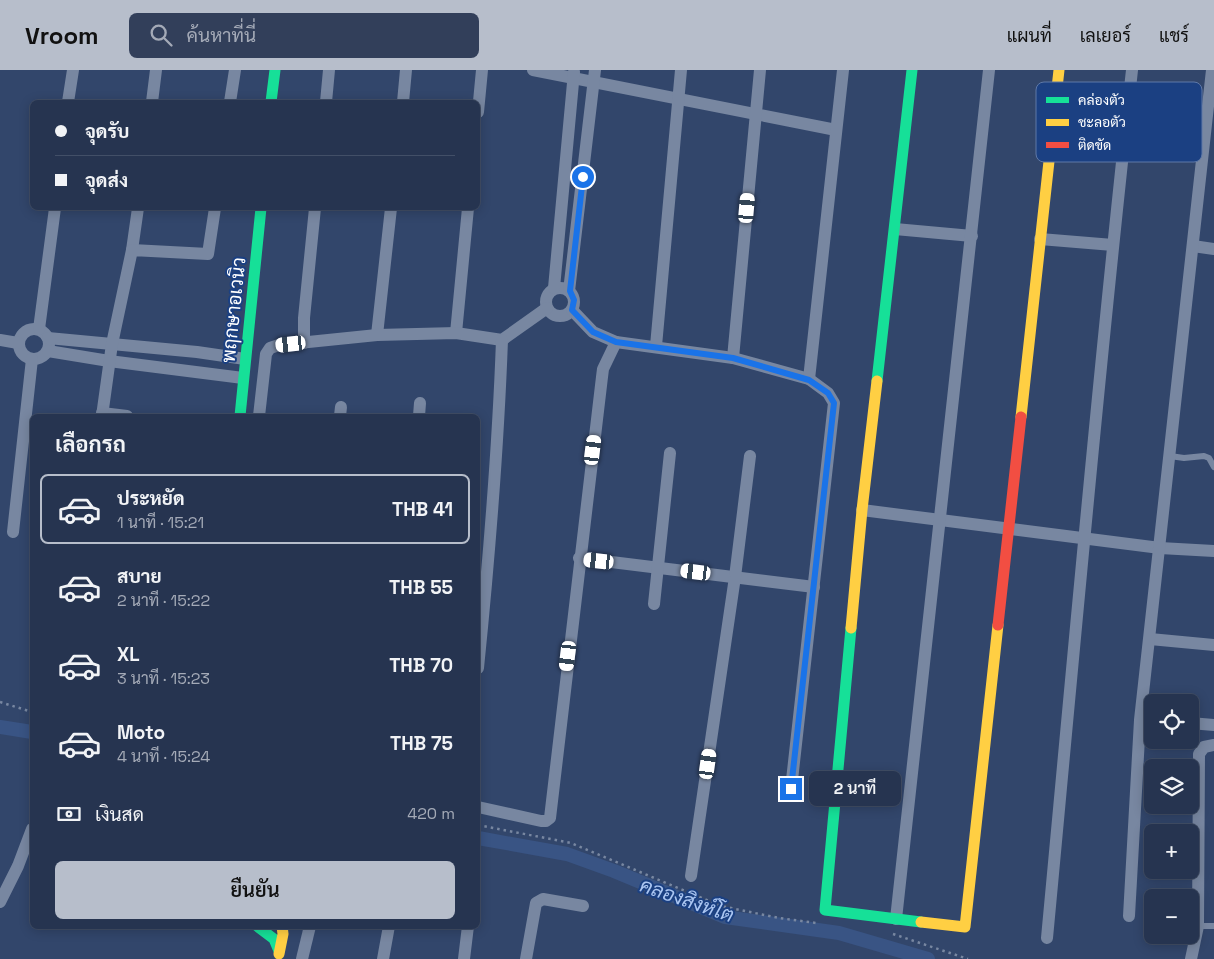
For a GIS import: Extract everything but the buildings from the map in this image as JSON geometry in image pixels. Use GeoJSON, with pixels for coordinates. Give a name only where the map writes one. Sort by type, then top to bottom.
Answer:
{"type":"FeatureCollection","features":[{"type":"Feature","properties":{"kind":"street"},"geometry":{"type":"LineString","coordinates":[[68,100],[73,70]]}},
{"type":"Feature","properties":{"kind":"street"},"geometry":{"type":"LineString","coordinates":[[152,100],[156,70]]}},
{"type":"Feature","properties":{"kind":"street"},"geometry":{"type":"LineString","coordinates":[[230,100],[235,70]]}},
{"type":"Feature","properties":{"kind":"street"},"geometry":{"type":"LineString","coordinates":[[272,100],[275,70]]}},
{"type":"Feature","properties":{"kind":"street"},"geometry":{"type":"LineString","coordinates":[[326,100],[329,70]]}},
{"type":"Feature","properties":{"kind":"street"},"geometry":{"type":"LineString","coordinates":[[403,100],[406,70]]}},
{"type":"Feature","properties":{"kind":"street"},"geometry":{"type":"LineString","coordinates":[[479,100],[482,70]]}},
{"type":"Feature","properties":{"kind":"street"},"geometry":{"type":"LineString","coordinates":[[533,70],[594,76],[678,99],[836,130]]}},
{"type":"Feature","properties":{"kind":"street"},"geometry":{"type":"LineString","coordinates":[[656,346],[680,70]]}},
{"type":"Feature","properties":{"kind":"street"},"geometry":{"type":"LineString","coordinates":[[733,358],[760,70]]}},
{"type":"Feature","properties":{"kind":"street"},"geometry":{"type":"LineString","coordinates":[[809,380],[843,70]]}},
{"type":"Feature","properties":{"kind":"street"},"geometry":{"type":"LineString","coordinates":[[912,70],[862,510],[826,910],[965,927],[1049,162]]}},
{"type":"Feature","properties":{"kind":"street"},"geometry":{"type":"LineString","coordinates":[[896,919],[989,70]]}},
{"type":"Feature","properties":{"kind":"street"},"geometry":{"type":"LineString","coordinates":[[1147,694],[1150,639],[1193,246],[1208,162],[1212,70]]}},
{"type":"Feature","properties":{"kind":"street"},"geometry":{"type":"LineString","coordinates":[[554,288],[574,74]]}},
{"type":"Feature","properties":{"kind":"street"},"geometry":{"type":"LineString","coordinates":[[570,291],[560,287],[554,288],[547,295],[547,308],[553,314],[563,316],[572,310],[574,300],[570,291],[594,76]]}},
{"type":"Feature","properties":{"kind":"street"},"geometry":{"type":"LineString","coordinates":[[1047,938],[1084,538],[1122,162]]}},
{"type":"Feature","properties":{"kind":"street"},"geometry":{"type":"LineString","coordinates":[[55,210],[45,339],[41,358],[32,359],[24,355],[20,351],[18,342],[25,330],[34,328],[45,339],[109,361],[244,378]]}},
{"type":"Feature","properties":{"kind":"street"},"geometry":{"type":"LineString","coordinates":[[102,414],[109,361],[132,250],[138,210]]}},
{"type":"Feature","properties":{"kind":"street"},"geometry":{"type":"LineString","coordinates":[[132,250],[208,254],[215,210]]}},
{"type":"Feature","properties":{"kind":"street","name":"พฤกษาอเวนิว"},"geometry":{"type":"LineString","coordinates":[[240,414],[261,210]]}},
{"type":"Feature","properties":{"kind":"street"},"geometry":{"type":"LineString","coordinates":[[304,343],[304,318],[315,210]]}},
{"type":"Feature","properties":{"kind":"street"},"geometry":{"type":"LineString","coordinates":[[377,335],[391,210]]}},
{"type":"Feature","properties":{"kind":"street"},"geometry":{"type":"LineString","coordinates":[[456,333],[468,210]]}},
{"type":"Feature","properties":{"kind":"street"},"geometry":{"type":"LineString","coordinates":[[894,229],[972,236]]}},
{"type":"Feature","properties":{"kind":"street"},"geometry":{"type":"LineString","coordinates":[[1040,239],[1113,245]]}},
{"type":"Feature","properties":{"kind":"street"},"geometry":{"type":"LineString","coordinates":[[1193,246],[1214,249]]}},
{"type":"Feature","properties":{"kind":"street"},"geometry":{"type":"LineString","coordinates":[[259,414],[266,354],[270,348],[279,345],[377,335],[456,333],[502,340],[547,308]]}},
{"type":"Feature","properties":{"kind":"street"},"geometry":{"type":"LineString","coordinates":[[572,310],[593,332],[616,342],[733,358],[809,380],[828,393],[834,403],[791,789]]}},
{"type":"Feature","properties":{"kind":"street"},"geometry":{"type":"LineString","coordinates":[[45,339],[198,352],[245,359]]}},
{"type":"Feature","properties":{"kind":"street"},"geometry":{"type":"LineString","coordinates":[[0,340],[18,342]]}},
{"type":"Feature","properties":{"kind":"street"},"geometry":{"type":"LineString","coordinates":[[480,630],[484,553],[500,406],[502,340]]}},
{"type":"Feature","properties":{"kind":"street"},"geometry":{"type":"LineString","coordinates":[[480,807],[541,821],[546,821],[550,818],[579,558],[603,369],[616,342]]}},
{"type":"Feature","properties":{"kind":"street"},"geometry":{"type":"LineString","coordinates":[[13,532],[32,359]]}},
{"type":"Feature","properties":{"kind":"street"},"geometry":{"type":"LineString","coordinates":[[419,414],[420,403]]}},
{"type":"Feature","properties":{"kind":"street"},"geometry":{"type":"LineString","coordinates":[[654,604],[670,453]]}},
{"type":"Feature","properties":{"kind":"street"},"geometry":{"type":"LineString","coordinates":[[691,876],[735,577],[750,456]]}},
{"type":"Feature","properties":{"kind":"street"},"geometry":{"type":"LineString","coordinates":[[862,510],[1160,548],[1214,551]]}},
{"type":"Feature","properties":{"kind":"street"},"geometry":{"type":"LineString","coordinates":[[579,558],[814,587]]}},
{"type":"Feature","properties":{"kind":"street"},"geometry":{"type":"LineString","coordinates":[[1150,639],[1214,645]]}},
{"type":"Feature","properties":{"kind":"street"},"geometry":{"type":"LineString","coordinates":[[1199,724],[1214,725]]}},
{"type":"Feature","properties":{"kind":"street"},"geometry":{"type":"LineString","coordinates":[[1129,916],[1144,743]]}},
{"type":"Feature","properties":{"kind":"street"},"geometry":{"type":"LineString","coordinates":[[1198,889],[1200,754],[1204,747],[1214,745]]}},
{"type":"Feature","properties":{"kind":"street"},"geometry":{"type":"LineString","coordinates":[[0,902],[18,866],[30,834]]}},
{"type":"Feature","properties":{"kind":"street"},"geometry":{"type":"LineString","coordinates":[[526,959],[538,900],[543,898],[583,906]]}},
{"type":"Feature","properties":{"kind":"street"},"geometry":{"type":"LineString","coordinates":[[261,929],[274,940],[279,955]]}},
{"type":"Feature","properties":{"kind":"street"},"geometry":{"type":"LineString","coordinates":[[279,955],[282,929]]}},
{"type":"Feature","properties":{"kind":"street"},"geometry":{"type":"LineString","coordinates":[[302,959],[309,929]]}},
{"type":"Feature","properties":{"kind":"street"},"geometry":{"type":"LineString","coordinates":[[383,959],[388,929]]}},
{"type":"Feature","properties":{"kind":"street"},"geometry":{"type":"LineString","coordinates":[[464,959],[468,929]]}},
{"type":"Feature","properties":{"kind":"street"},"geometry":{"type":"LineString","coordinates":[[1191,959],[1194,944]]}},
{"type":"Feature","properties":{"kind":"lane"},"geometry":{"type":"LineString","coordinates":[[1170,456],[1184,458],[1204,456],[1209,458],[1214,468]]}},
{"type":"Feature","properties":{"kind":"lane"},"geometry":{"type":"LineString","coordinates":[[1199,926],[1214,926]]}},
{"type":"Feature","properties":{"kind":"path"},"geometry":{"type":"LineString","coordinates":[[0,702],[30,711]]}},
{"type":"Feature","properties":{"kind":"path"},"geometry":{"type":"LineString","coordinates":[[480,825],[571,843],[721,906],[779,918],[816,923]]}},
{"type":"Feature","properties":{"kind":"path"},"geometry":{"type":"LineString","coordinates":[[891,934],[968,959]]}},
{"type":"Feature","properties":{"kind":"waterway","name":"คลองสิงห์โต"},"geometry":{"type":"LineString","coordinates":[[0,727],[30,732]]}},
{"type":"Feature","properties":{"kind":"waterway","name":"คลองสิงห์โต"},"geometry":{"type":"LineString","coordinates":[[480,838],[567,854],[614,871],[725,917],[839,933],[928,959]]}},
{"type":"Feature","properties":{"kind":"traffic: fast"},"geometry":{"type":"LineString","coordinates":[[271,100],[275,70]]}},
{"type":"Feature","properties":{"kind":"traffic: fast"},"geometry":{"type":"LineString","coordinates":[[877,381],[912,70]]}},
{"type":"Feature","properties":{"kind":"traffic: fast"},"geometry":{"type":"LineString","coordinates":[[240,414],[261,210]]}},
{"type":"Feature","properties":{"kind":"traffic: fast"},"geometry":{"type":"LineString","coordinates":[[851,628],[825,910],[921,922]]}},
{"type":"Feature","properties":{"kind":"traffic: fast"},"geometry":{"type":"LineString","coordinates":[[261,929],[274,939],[279,951]]}},
{"type":"Feature","properties":{"kind":"traffic: slow"},"geometry":{"type":"LineString","coordinates":[[1058,82],[1059,70]]}},
{"type":"Feature","properties":{"kind":"traffic: slow"},"geometry":{"type":"LineString","coordinates":[[1021,417],[1049,162]]}},
{"type":"Feature","properties":{"kind":"traffic: slow"},"geometry":{"type":"LineString","coordinates":[[851,628],[877,381]]}},
{"type":"Feature","properties":{"kind":"traffic: slow"},"geometry":{"type":"LineString","coordinates":[[921,922],[965,927],[998,625]]}},
{"type":"Feature","properties":{"kind":"traffic: slow"},"geometry":{"type":"LineString","coordinates":[[279,954],[282,929]]}},
{"type":"Feature","properties":{"kind":"traffic: jam"},"geometry":{"type":"LineString","coordinates":[[998,625],[1021,417]]}},
{"type":"Feature","properties":{"kind":"route"},"geometry":{"type":"LineString","coordinates":[[583,177],[570,291],[574,300],[572,310],[593,332],[616,342],[733,358],[809,380],[828,393],[834,403],[791,789]]}}]}
